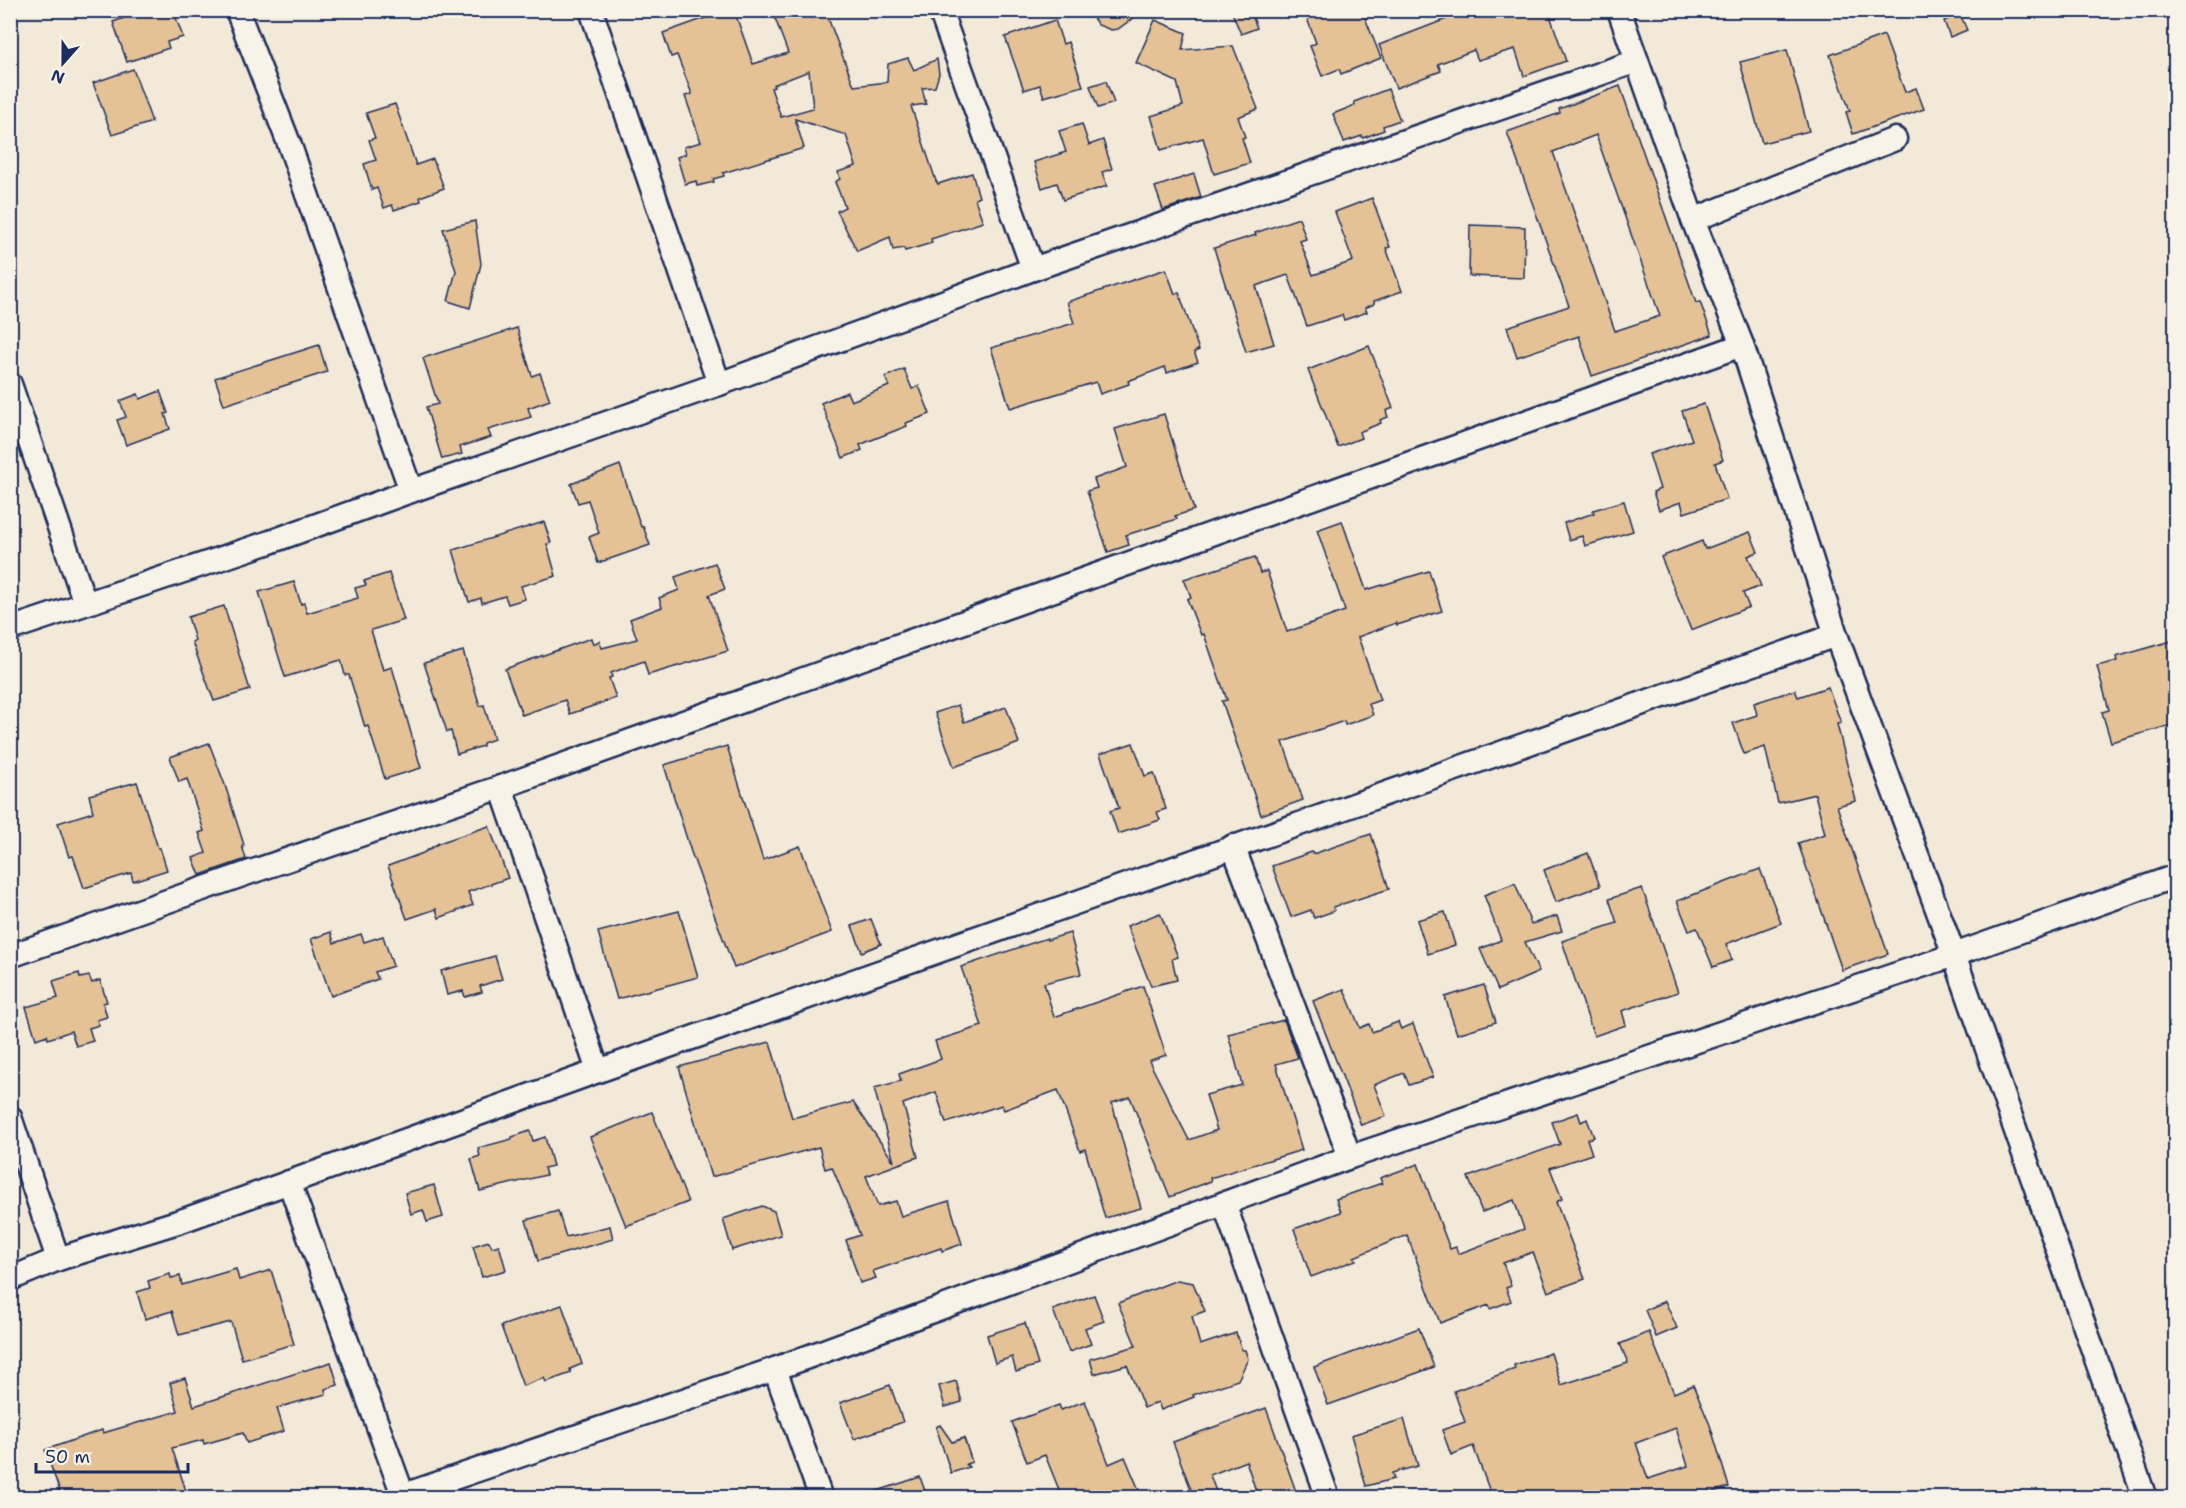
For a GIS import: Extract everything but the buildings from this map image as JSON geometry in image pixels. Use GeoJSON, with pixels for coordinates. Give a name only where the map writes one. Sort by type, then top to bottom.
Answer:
{"type":"FeatureCollection","features":[{"type":"Feature","properties":{"kind":"street"},"geometry":{"type":"LineString","coordinates":[[237,10],[294,157],[411,491]]}},
{"type":"Feature","properties":{"kind":"street"},"geometry":{"type":"LineString","coordinates":[[591,10],[719,384]]}},
{"type":"Feature","properties":{"kind":"street"},"geometry":{"type":"LineString","coordinates":[[1619,10],[1693,220],[1742,345],[1836,635],[1954,955],[2145,1497]]}},
{"type":"Feature","properties":{"kind":"street"},"geometry":{"type":"LineString","coordinates":[[948,13],[1034,269]]}},
{"type":"Feature","properties":{"kind":"street"},"geometry":{"type":"LineString","coordinates":[[10,630],[270,542],[719,384],[1034,269],[1637,61]]}},
{"type":"Feature","properties":{"kind":"street"},"geometry":{"type":"LineString","coordinates":[[1693,220],[1895,138]]}},
{"type":"Feature","properties":{"kind":"street"},"geometry":{"type":"LineString","coordinates":[[10,956],[501,787],[1742,345]]}},
{"type":"Feature","properties":{"kind":"street"},"geometry":{"type":"LineString","coordinates":[[10,384],[85,603]]}},
{"type":"Feature","properties":{"kind":"street"},"geometry":{"type":"LineString","coordinates":[[10,1279],[58,1259],[184,1220],[1233,846],[1836,635]]}},
{"type":"Feature","properties":{"kind":"street"},"geometry":{"type":"LineString","coordinates":[[501,787],[598,1071]]}},
{"type":"Feature","properties":{"kind":"street"},"geometry":{"type":"LineString","coordinates":[[1233,846],[1350,1157]]}},
{"type":"Feature","properties":{"kind":"street"},"geometry":{"type":"LineString","coordinates":[[289,1182],[399,1496],[775,1368],[1350,1157],[1954,955],[2175,876]]}},
{"type":"Feature","properties":{"kind":"street"},"geometry":{"type":"LineString","coordinates":[[10,1117],[58,1259]]}},
{"type":"Feature","properties":{"kind":"street"},"geometry":{"type":"LineString","coordinates":[[1224,1203],[1328,1497]]}},
{"type":"Feature","properties":{"kind":"street"},"geometry":{"type":"LineString","coordinates":[[775,1368],[821,1497]]}}]}
